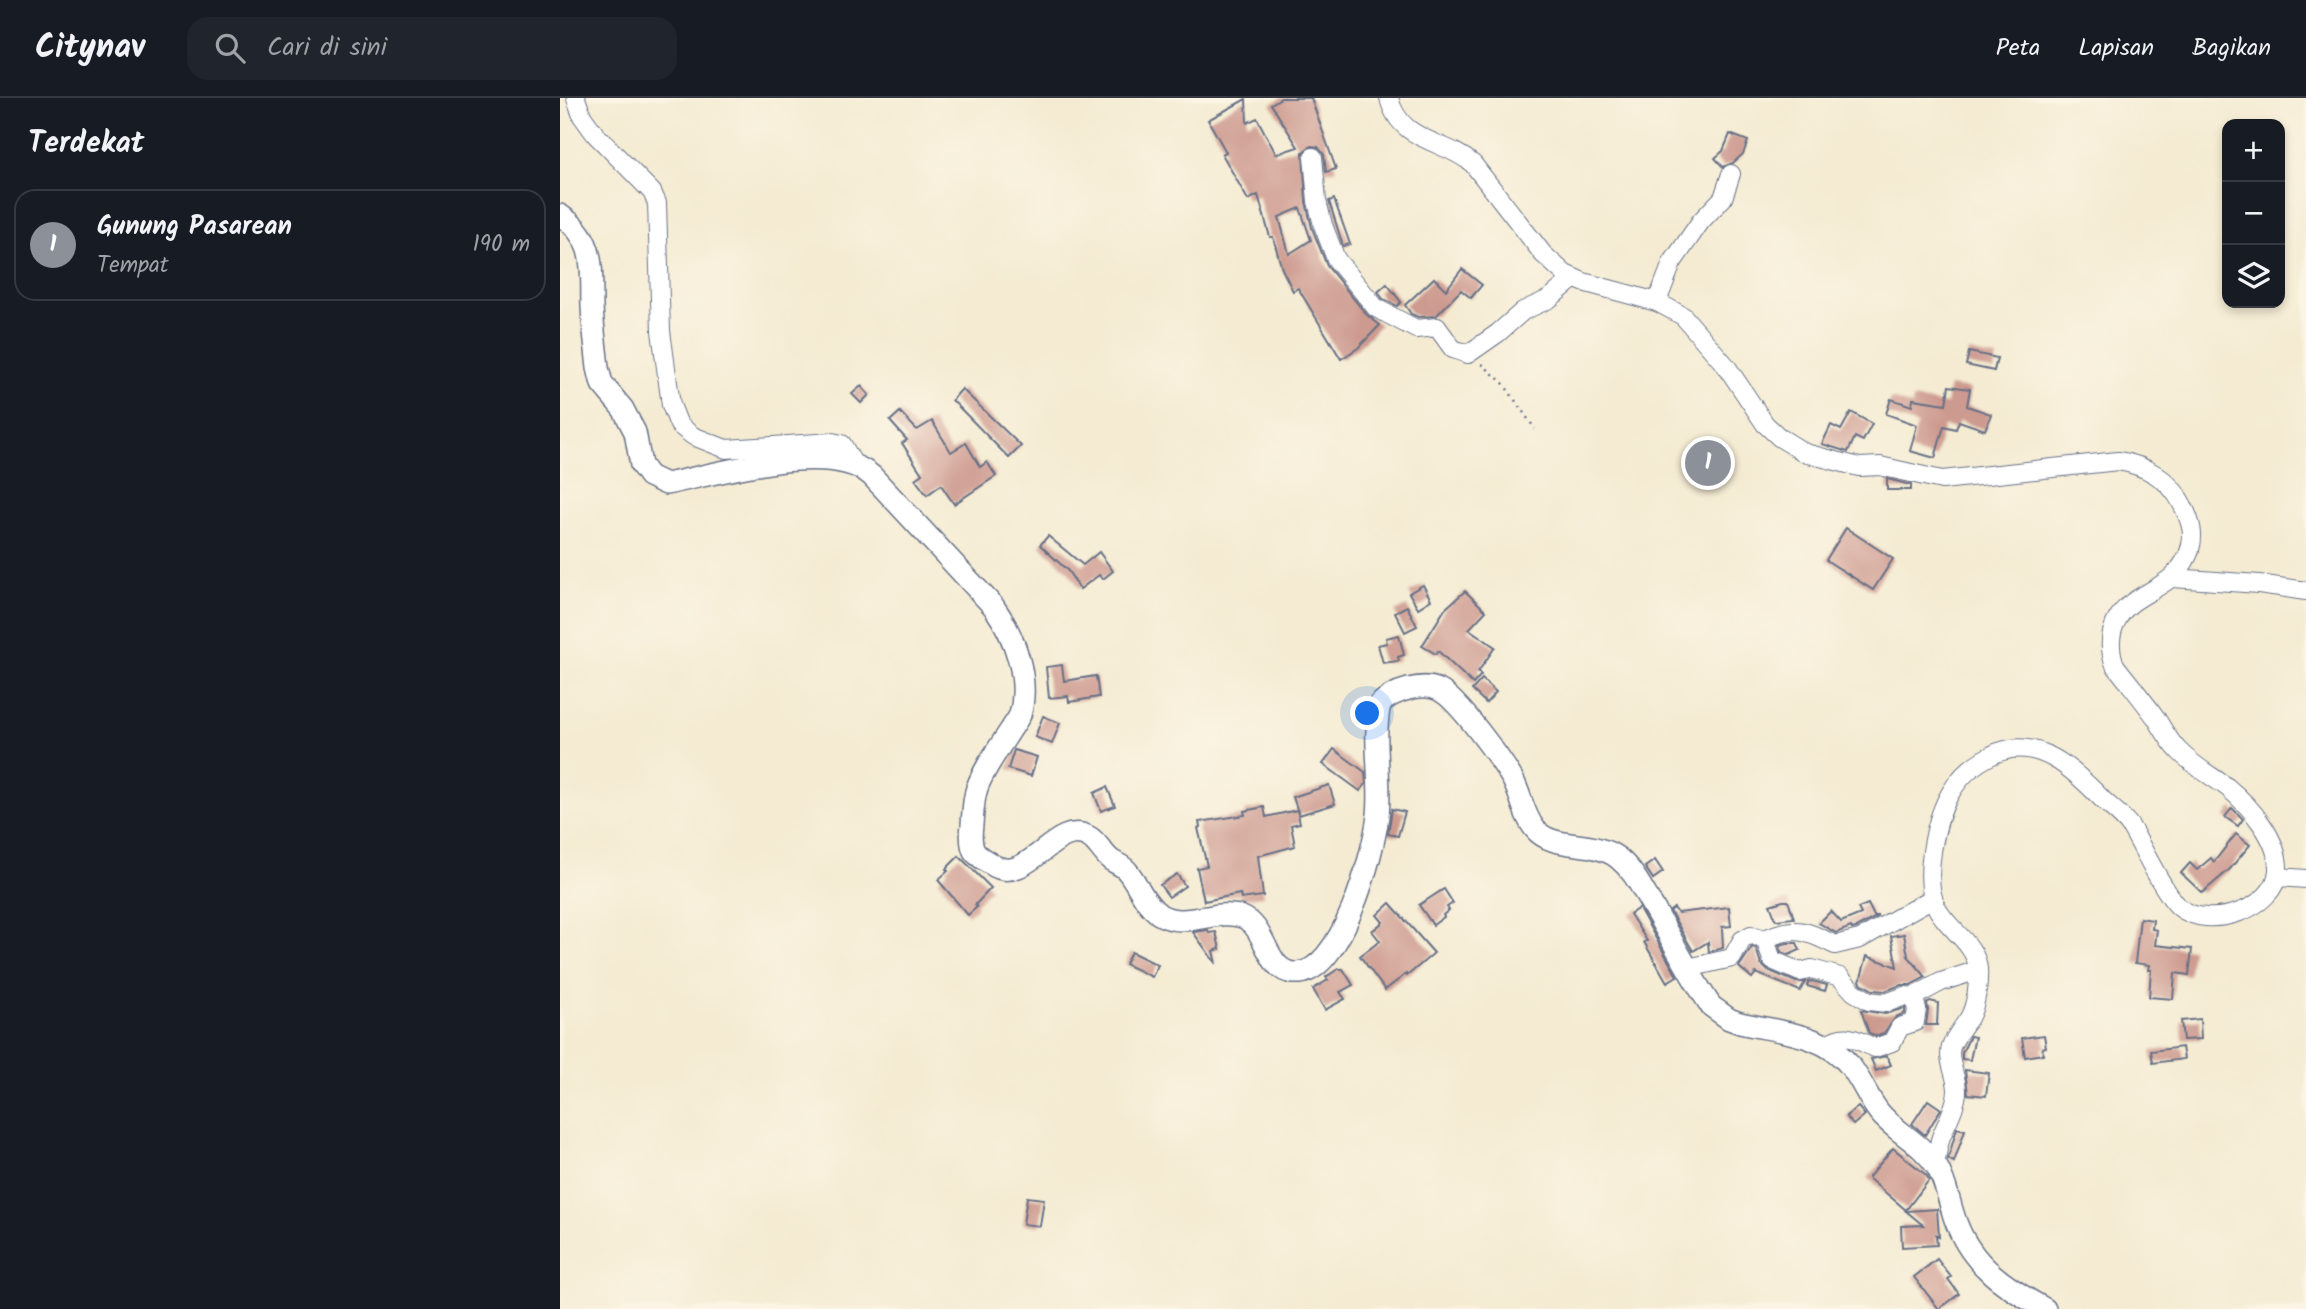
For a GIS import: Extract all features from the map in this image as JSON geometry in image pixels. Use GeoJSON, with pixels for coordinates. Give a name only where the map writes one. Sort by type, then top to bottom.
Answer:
{"type":"FeatureCollection","features":[{"type":"Feature","properties":{"kind":"street"},"geometry":{"type":"LineString","coordinates":[[576,98],[578,108],[587,123],[652,192],[657,203],[661,331],[671,405],[679,425],[693,436],[726,449],[832,442],[842,444],[853,463]]}},
{"type":"Feature","properties":{"kind":"street"},"geometry":{"type":"LineString","coordinates":[[1389,98],[1396,117],[1408,129],[1460,154],[1474,164],[1543,254],[1573,279],[1657,302],[1683,316],[1727,367],[1765,424],[1779,437],[1805,453],[1859,467],[1880,466],[1942,480],[2107,461],[2130,462],[2144,467],[2167,482],[2179,496],[2192,527],[2192,545],[2182,567],[2173,578],[2123,611],[2111,639],[2112,656],[2115,665],[2175,747],[2244,803],[2259,822],[2274,849],[2277,877],[2271,891],[2243,909],[2206,917],[2191,914],[2175,902],[2127,822],[2063,762],[2037,752],[2008,749],[1978,762],[1951,793],[1942,814],[1931,864],[1933,898],[1943,917],[1971,950],[1978,970],[1971,1015],[1951,1047],[1950,1055],[1958,1092],[1949,1124],[1941,1138],[1936,1165]]}},
{"type":"Feature","properties":{"kind":"street"},"geometry":{"type":"LineString","coordinates":[[1313,157],[1317,201],[1336,258],[1376,308],[1416,329],[1437,327],[1453,349],[1468,354],[1523,311],[1549,299],[1573,279]]}},
{"type":"Feature","properties":{"kind":"street"},"geometry":{"type":"LineString","coordinates":[[1657,302],[1672,264],[1701,220],[1723,198],[1731,174]]}},
{"type":"Feature","properties":{"kind":"street"},"geometry":{"type":"LineString","coordinates":[[560,215],[575,224],[590,254],[598,368],[602,384],[623,409],[635,432],[641,465],[649,476],[666,484],[789,461],[822,459],[853,463],[872,476],[1004,621],[1020,663],[1024,688],[1020,715],[979,783],[975,797],[971,839],[978,855],[996,868],[1007,870],[1018,867],[1067,835],[1083,834],[1094,840],[1108,858],[1126,869],[1147,903],[1161,915],[1173,920],[1225,915],[1242,917],[1257,928],[1280,968],[1293,973],[1308,972],[1324,961],[1339,940],[1368,858],[1378,812],[1377,722],[1380,704],[1394,694],[1422,688],[1437,689],[1446,694],[1480,733],[1514,783],[1532,825],[1544,837],[1602,849],[1632,870],[1711,1006],[1729,1019],[1802,1036],[1825,1045],[1836,1051],[1852,1067],[1879,1112],[1913,1140],[1936,1165],[1947,1188],[1956,1222],[1974,1256],[1996,1279],[2045,1309]]}},
{"type":"Feature","properties":{"kind":"street"},"geometry":{"type":"LineString","coordinates":[[2173,578],[2259,584],[2306,591]]}},
{"type":"Feature","properties":{"kind":"street"},"geometry":{"type":"LineString","coordinates":[[2277,877],[2306,879]]}},
{"type":"Feature","properties":{"kind":"street"},"geometry":{"type":"LineString","coordinates":[[1689,968],[1732,958],[1742,940],[1751,935],[1765,939],[1777,933],[1808,931],[1835,945],[1860,939],[1933,898]]}},
{"type":"Feature","properties":{"kind":"street"},"geometry":{"type":"LineString","coordinates":[[1765,939],[1772,960],[1800,972],[1812,970],[1840,977],[1854,992],[1869,1000],[1886,1003],[1905,996],[1913,997],[1941,982],[1978,970]]}},
{"type":"Feature","properties":{"kind":"street"},"geometry":{"type":"LineString","coordinates":[[1825,1045],[1838,1037],[1852,1038],[1875,1048],[1892,1042],[1900,1027],[1915,1022],[1917,1009],[1913,997]]}},
{"type":"Feature","properties":{"kind":"path"},"geometry":{"type":"LineString","coordinates":[[1468,354],[1503,383],[1535,429]]}},
{"type":"Feature","properties":{"kind":"building"},"geometry":{"type":"Polygon","coordinates":[[[1281,98],[1311,98],[1336,169],[1326,172],[1324,155],[1318,147],[1311,146],[1303,152],[1306,202],[1312,228],[1327,266],[1367,315],[1380,325],[1358,348],[1341,359],[1298,288],[1293,291],[1282,269],[1273,237],[1270,237],[1258,195],[1248,200],[1222,154],[1226,152],[1208,120],[1246,99],[1247,123],[1257,118],[1276,154],[1298,147],[1271,104],[1281,98]],[[1300,208],[1279,217],[1289,254],[1311,240],[1300,208]]]}},
{"type":"Feature","properties":{"kind":"building"},"geometry":{"type":"Polygon","coordinates":[[[1730,134],[1748,141],[1743,154],[1723,167],[1715,158],[1723,151],[1730,134]]]}},
{"type":"Feature","properties":{"kind":"building"},"geometry":{"type":"Polygon","coordinates":[[[1334,199],[1350,244],[1343,246],[1329,201],[1334,199]]]}},
{"type":"Feature","properties":{"kind":"building"},"geometry":{"type":"Polygon","coordinates":[[[1462,269],[1482,285],[1471,298],[1461,290],[1436,316],[1418,317],[1411,314],[1405,305],[1434,278],[1446,290],[1462,269]]]}},
{"type":"Feature","properties":{"kind":"building"},"geometry":{"type":"Polygon","coordinates":[[[1387,284],[1401,302],[1397,306],[1383,299],[1378,292],[1387,284]]]}},
{"type":"Feature","properties":{"kind":"building"},"geometry":{"type":"Polygon","coordinates":[[[1969,352],[1997,358],[1994,371],[1966,365],[1969,352]]]}},
{"type":"Feature","properties":{"kind":"building"},"geometry":{"type":"Polygon","coordinates":[[[861,386],[869,395],[861,403],[852,394],[861,386]]]}},
{"type":"Feature","properties":{"kind":"building"},"geometry":{"type":"Polygon","coordinates":[[[1949,386],[1970,389],[1967,406],[1991,414],[1985,430],[1959,421],[1956,429],[1944,426],[1935,458],[1910,451],[1917,425],[1886,414],[1891,399],[1912,406],[1913,399],[1946,404],[1949,386]]]}},
{"type":"Feature","properties":{"kind":"building"},"geometry":{"type":"Polygon","coordinates":[[[962,389],[1021,446],[1009,458],[952,400],[962,389]]]}},
{"type":"Feature","properties":{"kind":"building"},"geometry":{"type":"Polygon","coordinates":[[[900,412],[917,430],[932,421],[951,452],[966,443],[980,467],[987,462],[996,476],[954,504],[941,485],[927,495],[915,479],[922,474],[902,443],[907,440],[890,421],[900,412]]]}},
{"type":"Feature","properties":{"kind":"building"},"geometry":{"type":"Polygon","coordinates":[[[1851,412],[1872,424],[1863,441],[1855,437],[1848,452],[1822,444],[1831,425],[1841,430],[1851,412]]]}},
{"type":"Feature","properties":{"kind":"building"},"geometry":{"type":"Polygon","coordinates":[[[1887,479],[1911,485],[1911,490],[1887,490],[1887,479]]]}},
{"type":"Feature","properties":{"kind":"building"},"geometry":{"type":"Polygon","coordinates":[[[1846,528],[1893,559],[1873,590],[1826,560],[1846,528]]]}},
{"type":"Feature","properties":{"kind":"building"},"geometry":{"type":"Polygon","coordinates":[[[1048,536],[1083,565],[1099,552],[1113,571],[1103,579],[1099,575],[1080,589],[1068,571],[1040,545],[1048,536]]]}},
{"type":"Feature","properties":{"kind":"building"},"geometry":{"type":"Polygon","coordinates":[[[1423,585],[1431,600],[1418,608],[1409,593],[1423,585]]]}},
{"type":"Feature","properties":{"kind":"building"},"geometry":{"type":"Polygon","coordinates":[[[1465,591],[1486,611],[1469,629],[1495,647],[1478,672],[1481,675],[1473,684],[1438,651],[1436,654],[1422,646],[1445,609],[1465,591]]]}},
{"type":"Feature","properties":{"kind":"building"},"geometry":{"type":"Polygon","coordinates":[[[1407,606],[1417,626],[1405,632],[1395,612],[1407,606]]]}},
{"type":"Feature","properties":{"kind":"building"},"geometry":{"type":"Polygon","coordinates":[[[1399,635],[1404,655],[1398,657],[1399,661],[1383,663],[1378,645],[1387,643],[1386,638],[1399,635]]]}},
{"type":"Feature","properties":{"kind":"building"},"geometry":{"type":"Polygon","coordinates":[[[1062,665],[1064,681],[1096,676],[1099,697],[1069,702],[1068,696],[1049,698],[1046,667],[1062,665]]]}},
{"type":"Feature","properties":{"kind":"building"},"geometry":{"type":"Polygon","coordinates":[[[1482,679],[1496,692],[1486,703],[1472,690],[1482,679]]]}},
{"type":"Feature","properties":{"kind":"building"},"geometry":{"type":"Polygon","coordinates":[[[1043,716],[1060,723],[1052,744],[1035,737],[1043,716]]]}},
{"type":"Feature","properties":{"kind":"building"},"geometry":{"type":"Polygon","coordinates":[[[1334,749],[1365,772],[1366,784],[1360,791],[1323,764],[1334,749]]]}},
{"type":"Feature","properties":{"kind":"building"},"geometry":{"type":"Polygon","coordinates":[[[1014,750],[1037,757],[1031,776],[1008,769],[1014,750]]]}},
{"type":"Feature","properties":{"kind":"building"},"geometry":{"type":"Polygon","coordinates":[[[1329,785],[1335,804],[1299,815],[1293,797],[1329,785]]]}},
{"type":"Feature","properties":{"kind":"building"},"geometry":{"type":"Polygon","coordinates":[[[1107,787],[1115,806],[1101,811],[1094,793],[1107,787]]]}},
{"type":"Feature","properties":{"kind":"building"},"geometry":{"type":"Polygon","coordinates":[[[1264,807],[1266,817],[1297,810],[1300,823],[1291,825],[1295,846],[1258,856],[1263,896],[1241,899],[1240,894],[1204,901],[1197,868],[1207,866],[1199,822],[1245,815],[1244,811],[1264,807]]]}},
{"type":"Feature","properties":{"kind":"building"},"geometry":{"type":"Polygon","coordinates":[[[2232,808],[2243,819],[2238,826],[2225,817],[2232,808]]]}},
{"type":"Feature","properties":{"kind":"building"},"geometry":{"type":"Polygon","coordinates":[[[1392,809],[1405,812],[1398,836],[1388,834],[1392,809]]]}},
{"type":"Feature","properties":{"kind":"building"},"geometry":{"type":"Polygon","coordinates":[[[2236,834],[2250,845],[2230,869],[2202,893],[2181,873],[2190,863],[2197,870],[2211,858],[2214,862],[2236,834]]]}},
{"type":"Feature","properties":{"kind":"building"},"geometry":{"type":"Polygon","coordinates":[[[959,856],[991,888],[968,915],[938,880],[959,856]]]}},
{"type":"Feature","properties":{"kind":"building"},"geometry":{"type":"Polygon","coordinates":[[[1655,860],[1663,872],[1653,879],[1645,867],[1655,860]]]}},
{"type":"Feature","properties":{"kind":"building"},"geometry":{"type":"Polygon","coordinates":[[[1177,874],[1185,886],[1169,897],[1160,885],[1177,874]]]}},
{"type":"Feature","properties":{"kind":"building"},"geometry":{"type":"Polygon","coordinates":[[[1444,889],[1453,903],[1447,907],[1449,910],[1444,917],[1433,925],[1419,905],[1444,889]]]}},
{"type":"Feature","properties":{"kind":"building"},"geometry":{"type":"Polygon","coordinates":[[[1788,901],[1794,918],[1776,920],[1770,905],[1788,901]]]}},
{"type":"Feature","properties":{"kind":"building"},"geometry":{"type":"Polygon","coordinates":[[[1390,903],[1434,953],[1385,990],[1360,956],[1380,941],[1372,931],[1383,922],[1377,915],[1390,903]]]}},
{"type":"Feature","properties":{"kind":"building"},"geometry":{"type":"Polygon","coordinates":[[[1868,904],[1874,916],[1878,916],[1856,928],[1851,927],[1836,933],[1819,923],[1831,911],[1841,922],[1861,914],[1858,908],[1868,904]]]}},
{"type":"Feature","properties":{"kind":"building"},"geometry":{"type":"Polygon","coordinates":[[[1729,907],[1731,926],[1722,927],[1723,948],[1709,952],[1708,942],[1693,951],[1670,911],[1674,908],[1678,913],[1729,907]]]}},
{"type":"Feature","properties":{"kind":"building"},"geometry":{"type":"Polygon","coordinates":[[[1639,908],[1677,976],[1667,982],[1630,914],[1639,908]]]}},
{"type":"Feature","properties":{"kind":"building"},"geometry":{"type":"Polygon","coordinates":[[[2140,918],[2153,920],[2152,929],[2157,930],[2155,945],[2192,949],[2189,975],[2175,973],[2173,999],[2149,997],[2149,965],[2135,963],[2140,918]]]}},
{"type":"Feature","properties":{"kind":"building"},"geometry":{"type":"Polygon","coordinates":[[[1208,930],[1209,933],[1216,932],[1220,949],[1213,951],[1216,964],[1193,932],[1208,930]]]}},
{"type":"Feature","properties":{"kind":"building"},"geometry":{"type":"Polygon","coordinates":[[[1904,934],[1908,956],[1926,977],[1911,985],[1901,985],[1885,991],[1873,990],[1861,983],[1867,956],[1897,967],[1891,936],[1904,934]]]}},
{"type":"Feature","properties":{"kind":"building"},"geometry":{"type":"Polygon","coordinates":[[[1797,943],[1800,950],[1789,955],[1781,952],[1779,945],[1797,943]]]}},
{"type":"Feature","properties":{"kind":"building"},"geometry":{"type":"Polygon","coordinates":[[[1752,947],[1756,948],[1761,964],[1767,970],[1796,982],[1805,982],[1800,991],[1756,973],[1752,978],[1739,967],[1752,947]]]}},
{"type":"Feature","properties":{"kind":"building"},"geometry":{"type":"Polygon","coordinates":[[[1131,952],[1158,965],[1152,977],[1125,964],[1131,952]]]}},
{"type":"Feature","properties":{"kind":"building"},"geometry":{"type":"Polygon","coordinates":[[[1338,969],[1343,969],[1353,985],[1340,992],[1345,999],[1325,1010],[1313,989],[1328,980],[1326,977],[1338,969]]]}},
{"type":"Feature","properties":{"kind":"building"},"geometry":{"type":"Polygon","coordinates":[[[1808,982],[1827,985],[1825,991],[1807,986],[1808,982]]]}},
{"type":"Feature","properties":{"kind":"building"},"geometry":{"type":"Polygon","coordinates":[[[1927,1003],[1938,1003],[1937,1025],[1926,1025],[1927,1003]]]}},
{"type":"Feature","properties":{"kind":"building"},"geometry":{"type":"Polygon","coordinates":[[[1905,1008],[1905,1013],[1896,1017],[1884,1033],[1876,1036],[1869,1033],[1861,1010],[1885,1014],[1905,1008]]]}},
{"type":"Feature","properties":{"kind":"building"},"geometry":{"type":"Polygon","coordinates":[[[2200,1019],[2201,1039],[2183,1040],[2181,1021],[2200,1019]]]}},
{"type":"Feature","properties":{"kind":"building"},"geometry":{"type":"Polygon","coordinates":[[[2044,1035],[2046,1047],[2042,1048],[2043,1054],[2025,1057],[2022,1038],[2044,1035]]]}},
{"type":"Feature","properties":{"kind":"building"},"geometry":{"type":"Polygon","coordinates":[[[1970,1036],[1975,1037],[1970,1060],[1962,1059],[1962,1053],[1970,1036]]]}},
{"type":"Feature","properties":{"kind":"building"},"geometry":{"type":"Polygon","coordinates":[[[2182,1047],[2184,1059],[2153,1063],[2151,1051],[2182,1047]]]}},
{"type":"Feature","properties":{"kind":"building"},"geometry":{"type":"Polygon","coordinates":[[[1887,1056],[1891,1065],[1876,1071],[1871,1059],[1887,1056]]]}},
{"type":"Feature","properties":{"kind":"building"},"geometry":{"type":"Polygon","coordinates":[[[1965,1070],[1989,1073],[1986,1096],[1968,1094],[1965,1070]]]}},
{"type":"Feature","properties":{"kind":"building"},"geometry":{"type":"Polygon","coordinates":[[[1928,1100],[1941,1109],[1925,1135],[1912,1124],[1928,1100]]]}},
{"type":"Feature","properties":{"kind":"building"},"geometry":{"type":"Polygon","coordinates":[[[1858,1107],[1865,1115],[1853,1125],[1846,1116],[1858,1107]]]}},
{"type":"Feature","properties":{"kind":"building"},"geometry":{"type":"Polygon","coordinates":[[[1957,1128],[1965,1130],[1954,1162],[1948,1159],[1957,1128]]]}},
{"type":"Feature","properties":{"kind":"building"},"geometry":{"type":"Polygon","coordinates":[[[1893,1148],[1929,1180],[1906,1210],[1868,1178],[1893,1148]]]}},
{"type":"Feature","properties":{"kind":"building"},"geometry":{"type":"Polygon","coordinates":[[[1027,1197],[1044,1199],[1040,1226],[1023,1224],[1027,1197]]]}},
{"type":"Feature","properties":{"kind":"building"},"geometry":{"type":"Polygon","coordinates":[[[1937,1209],[1937,1245],[1902,1247],[1901,1226],[1923,1225],[1906,1211],[1937,1209]]]}},
{"type":"Feature","properties":{"kind":"building"},"geometry":{"type":"Polygon","coordinates":[[[1937,1259],[1951,1277],[1948,1279],[1959,1294],[1939,1309],[1914,1277],[1937,1259]]]}},
{"type":"Feature","properties":{"kind":"place","name":"Gunung Pasarean"},"geometry":{"type":"Point","coordinates":[1708,463]}}]}
